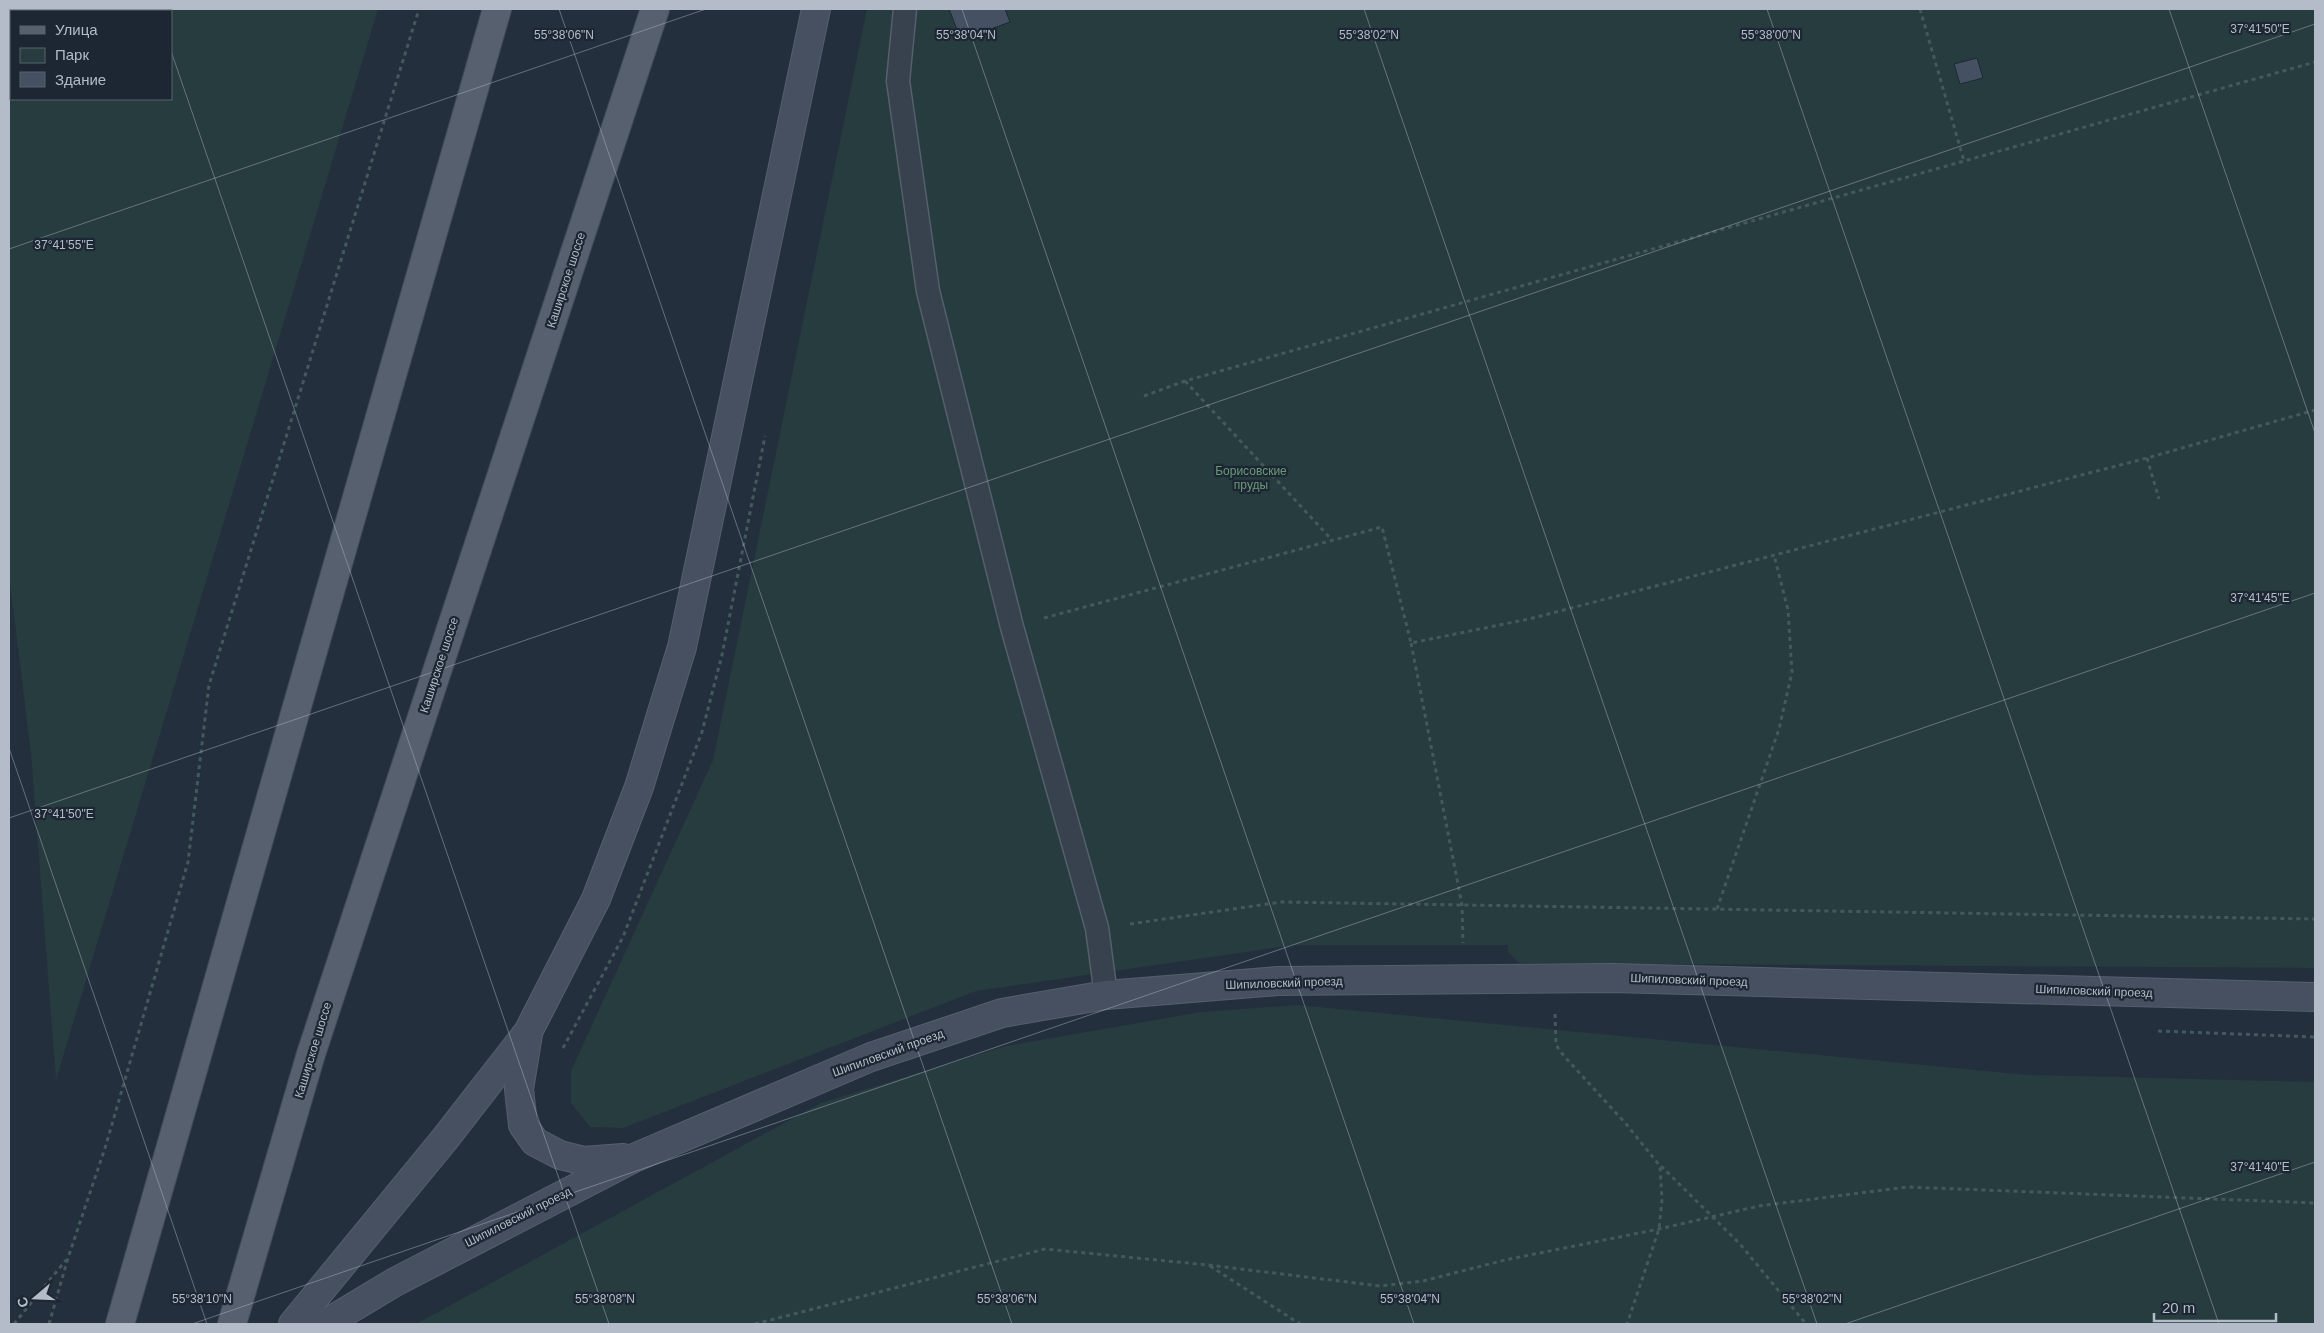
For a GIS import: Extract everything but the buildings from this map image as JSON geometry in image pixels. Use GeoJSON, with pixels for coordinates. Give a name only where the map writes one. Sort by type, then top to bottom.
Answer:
{"type":"FeatureCollection","features":[{"type":"Feature","properties":{"kind":"main road"},"geometry":{"type":"LineString","coordinates":[[120,1324],[497,9]]}},
{"type":"Feature","properties":{"kind":"main road","name":"Каширское шоссе"},"geometry":{"type":"LineString","coordinates":[[232,1324],[311,1054],[655,9]]}},
{"type":"Feature","properties":{"kind":"main road"},"geometry":{"type":"LineString","coordinates":[[293,1324],[444,1140],[528,1032],[596,899],[639,787],[682,647],[816,9]]}},
{"type":"Feature","properties":{"kind":"main road","name":"Шипиловский проезд"},"geometry":{"type":"LineString","coordinates":[[325,1324],[394,1282],[634,1158],[880,1054],[1002,1013],[1106,995],[1278,981],[1613,978],[2315,997]]}},
{"type":"Feature","properties":{"kind":"main road"},"geometry":{"type":"LineString","coordinates":[[528,1032],[519,1089],[523,1125],[535,1142],[560,1155],[584,1161],[634,1158]]}},
{"type":"Feature","properties":{"kind":"lane"},"geometry":{"type":"LineString","coordinates":[[905,9],[898,81],[928,291],[1012,627],[1097,928],[1106,995]]}},
{"type":"Feature","properties":{"kind":"path"},"geometry":{"type":"LineString","coordinates":[[49,1324],[68,1258],[106,1145],[188,862],[209,685],[419,9]]}},
{"type":"Feature","properties":{"kind":"path"},"geometry":{"type":"LineString","coordinates":[[1920,9],[1964,161]]}},
{"type":"Feature","properties":{"kind":"path"},"geometry":{"type":"LineString","coordinates":[[1144,396],[1185,381],[2315,62]]}},
{"type":"Feature","properties":{"kind":"path"},"geometry":{"type":"LineString","coordinates":[[1185,381],[1332,540]]}},
{"type":"Feature","properties":{"kind":"path"},"geometry":{"type":"LineString","coordinates":[[1412,643],[1529,619],[2148,458],[2315,410]]}},
{"type":"Feature","properties":{"kind":"path"},"geometry":{"type":"LineString","coordinates":[[2148,458],[2159,498]]}},
{"type":"Feature","properties":{"kind":"path"},"geometry":{"type":"LineString","coordinates":[[1012,627],[1382,527],[1412,643],[1462,905]]}},
{"type":"Feature","properties":{"kind":"path"},"geometry":{"type":"LineString","coordinates":[[1718,909],[1779,729],[1792,672],[1788,610],[1774,555]]}},
{"type":"Feature","properties":{"kind":"path"},"geometry":{"type":"LineString","coordinates":[[1097,928],[1281,902],[2315,919]]}},
{"type":"Feature","properties":{"kind":"path"},"geometry":{"type":"LineString","coordinates":[[1554,1010],[1556,1045],[1564,1056],[1627,1125],[1660,1166],[1740,1244],[1806,1324]]}},
{"type":"Feature","properties":{"kind":"path"},"geometry":{"type":"LineString","coordinates":[[2157,1031],[2315,1037]]}},
{"type":"Feature","properties":{"kind":"path"},"geometry":{"type":"LineString","coordinates":[[1626,1324],[1659,1229],[1662,1200],[1660,1166]]}},
{"type":"Feature","properties":{"kind":"path"},"geometry":{"type":"LineString","coordinates":[[755,1324],[1046,1249],[1208,1265],[1380,1286],[1423,1282],[1505,1260],[1659,1229],[1712,1215],[1759,1206],[1907,1187],[2315,1203]]}},
{"type":"Feature","properties":{"kind":"path"},"geometry":{"type":"LineString","coordinates":[[14,1324],[68,1258]]}},
{"type":"Feature","properties":{"kind":"path"},"geometry":{"type":"LineString","coordinates":[[1208,1265],[1300,1324]]}},
{"type":"Feature","properties":{"kind":"green space"},"geometry":{"type":"Polygon","coordinates":[[[9,9],[378,9],[56,1080],[31,753],[9,576],[9,9]]]}},
{"type":"Feature","properties":{"kind":"green space","name":"Борисовские пруды"},"geometry":{"type":"Polygon","coordinates":[[[867,9],[2315,9],[2315,968],[1519,963],[1508,952],[1508,945],[1294,945],[976,991],[623,1128],[590,1127],[571,1103],[571,1071],[713,760],[867,9]]]}},
{"type":"Feature","properties":{"kind":"green space"},"geometry":{"type":"Polygon","coordinates":[[[1297,1005],[2027,1075],[2315,1082],[2315,1324],[416,1324],[821,1103],[1006,1046],[1201,1012],[1297,1005]]]}}]}
